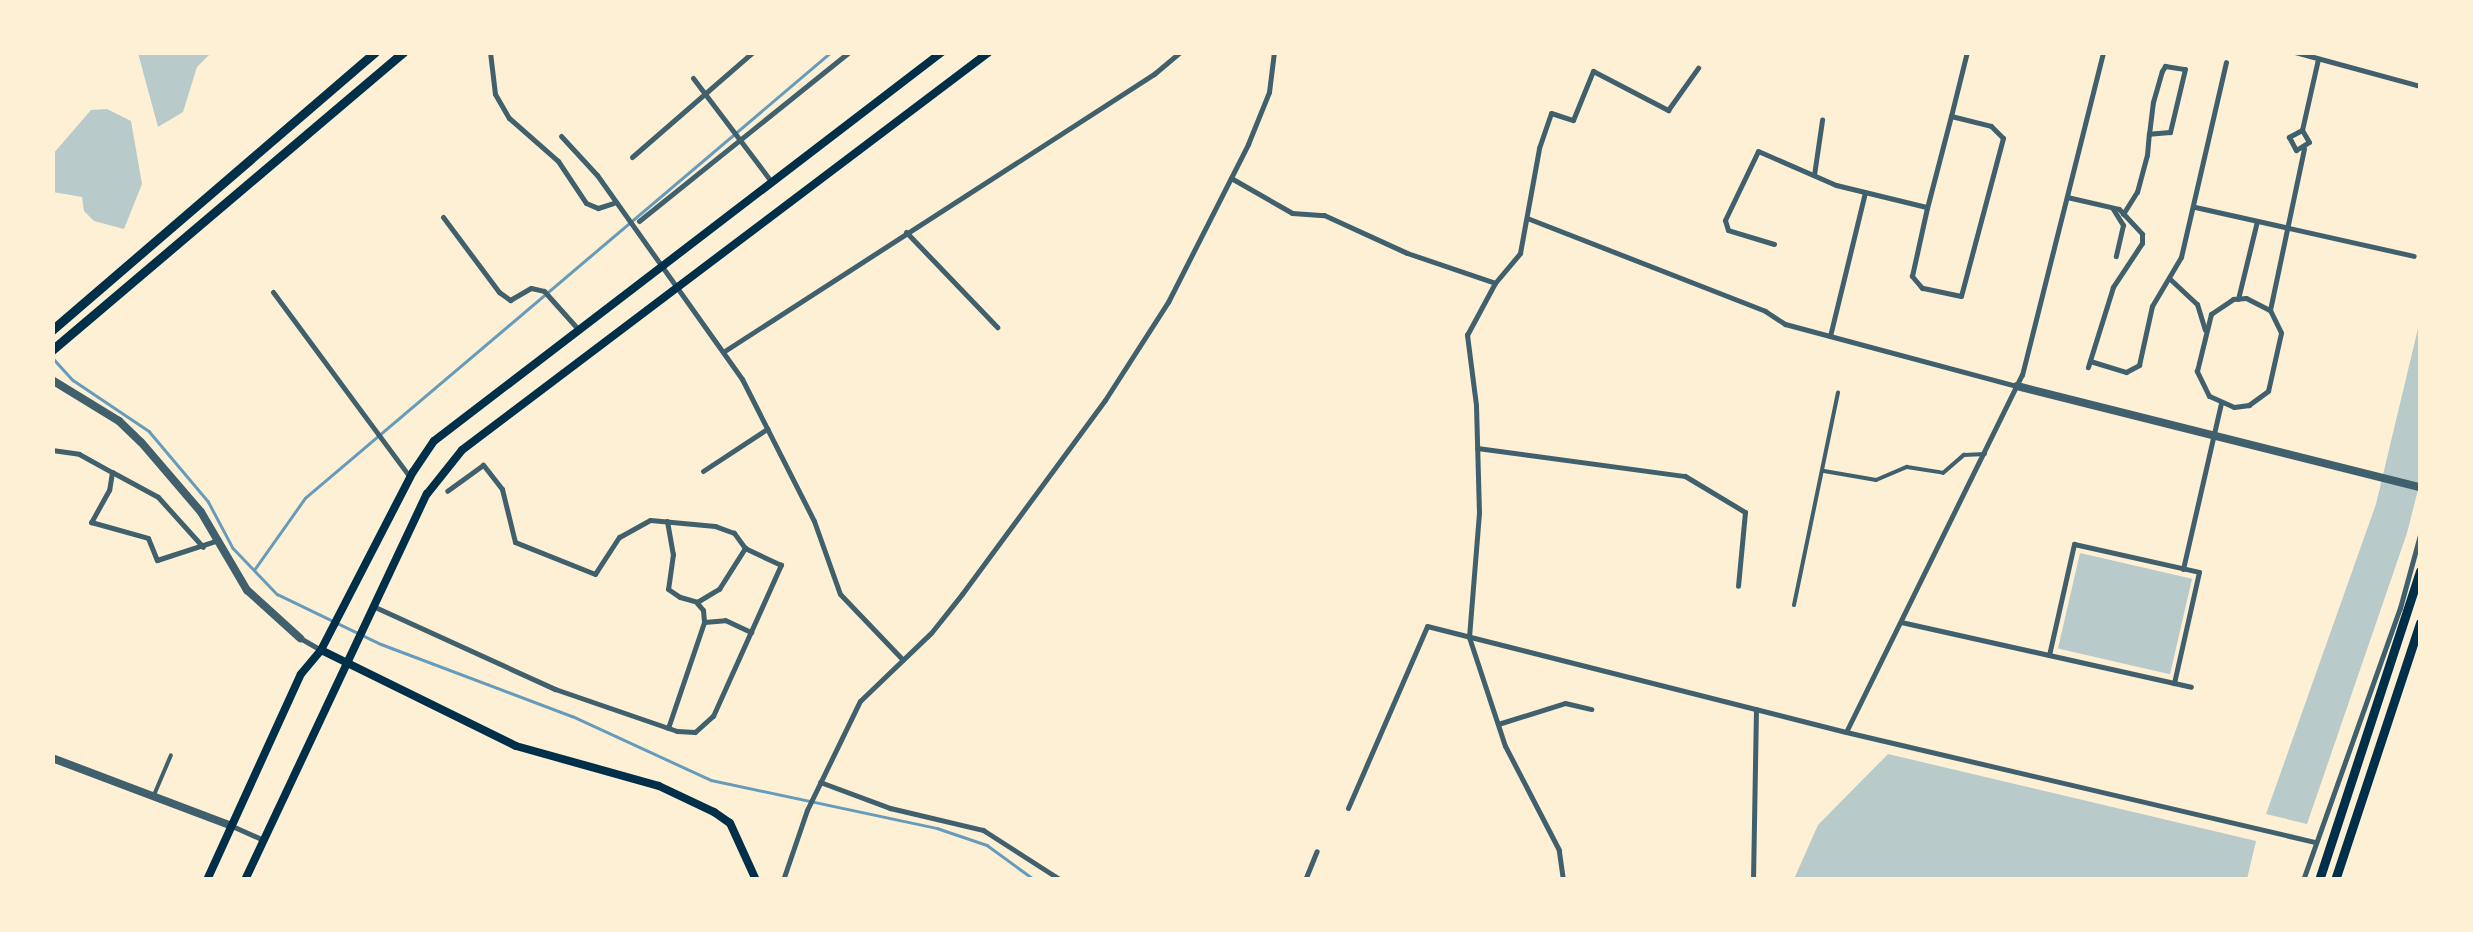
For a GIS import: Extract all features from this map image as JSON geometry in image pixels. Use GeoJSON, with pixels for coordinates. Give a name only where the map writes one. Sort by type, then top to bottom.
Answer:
{"type":"FeatureCollection","features":[{"type":"Feature","properties":{"kind":"main road"},"geometry":{"type":"LineString","coordinates":[[52,330],[142,257],[375,52]]}},
{"type":"Feature","properties":{"kind":"main road"},"geometry":{"type":"LineString","coordinates":[[52,350],[154,268],[404,52]]}},
{"type":"Feature","properties":{"kind":"main road"},"geometry":{"type":"LineString","coordinates":[[208,880],[258,756],[434,441],[942,52]]}},
{"type":"Feature","properties":{"kind":"main road"},"geometry":{"type":"LineString","coordinates":[[245,880],[427,494],[462,450],[678,292],[989,52]]}},
{"type":"Feature","properties":{"kind":"main road"},"geometry":{"type":"LineString","coordinates":[[2319,880],[2420,571]]}},
{"type":"Feature","properties":{"kind":"main road"},"geometry":{"type":"LineString","coordinates":[[2335,880],[2420,624]]}},
{"type":"Feature","properties":{"kind":"main road"},"geometry":{"type":"LineString","coordinates":[[320,650],[516,746],[659,786],[714,812],[730,823],[756,880]]}},
{"type":"Feature","properties":{"kind":"street"},"geometry":{"type":"LineString","coordinates":[[490,52],[495,94],[509,118],[558,161],[586,203],[598,208],[614,204]]}},
{"type":"Feature","properties":{"kind":"street"},"geometry":{"type":"LineString","coordinates":[[632,157],[753,52]]}},
{"type":"Feature","properties":{"kind":"street"},"geometry":{"type":"LineString","coordinates":[[639,221],[850,52]]}},
{"type":"Feature","properties":{"kind":"street"},"geometry":{"type":"LineString","coordinates":[[723,352],[1154,74],[1180,52]]}},
{"type":"Feature","properties":{"kind":"street"},"geometry":{"type":"LineString","coordinates":[[783,880],[814,795],[860,701],[962,594],[1105,400],[1168,302],[1232,178],[1269,92],[1274,52]]}},
{"type":"Feature","properties":{"kind":"street"},"geometry":{"type":"LineString","coordinates":[[1951,116],[1991,126],[2002,138],[1961,296],[1922,288],[1912,276],[1927,208],[1967,52]]}},
{"type":"Feature","properties":{"kind":"street"},"geometry":{"type":"LineString","coordinates":[[1846,732],[2017,386],[2103,52]]}},
{"type":"Feature","properties":{"kind":"street"},"geometry":{"type":"LineString","coordinates":[[2296,52],[2420,86]]}},
{"type":"Feature","properties":{"kind":"street"},"geometry":{"type":"LineString","coordinates":[[2302,130],[2318,59]]}},
{"type":"Feature","properties":{"kind":"street"},"geometry":{"type":"LineString","coordinates":[[2067,197],[2113,209],[2142,234],[2142,242],[2113,287],[2089,364],[2126,372],[2139,364],[2152,306],[2181,257],[2226,62]]}},
{"type":"Feature","properties":{"kind":"street"},"geometry":{"type":"LineString","coordinates":[[2123,214],[2137,192],[2162,70],[2165,66],[2186,69],[2170,132],[2149,134]]}},
{"type":"Feature","properties":{"kind":"street"},"geometry":{"type":"LineString","coordinates":[[1563,880],[1559,850],[1533,805],[1498,724],[1469,637],[1480,512],[1467,334],[1494,284],[1520,253],[1539,148],[1551,113],[1573,120],[1593,71],[1668,110],[1698,68]]}},
{"type":"Feature","properties":{"kind":"street"},"geometry":{"type":"LineString","coordinates":[[694,78],[771,181]]}},
{"type":"Feature","properties":{"kind":"street"},"geometry":{"type":"LineString","coordinates":[[1814,176],[1822,120]]}},
{"type":"Feature","properties":{"kind":"street"},"geometry":{"type":"LineString","coordinates":[[2302,130],[2291,133],[2288,141],[2296,150],[2304,149]]}},
{"type":"Feature","properties":{"kind":"street"},"geometry":{"type":"LineString","coordinates":[[2270,310],[2309,138],[2302,130]]}},
{"type":"Feature","properties":{"kind":"street"},"geometry":{"type":"LineString","coordinates":[[561,136],[597,176],[723,352],[814,521],[840,594],[903,660]]}},
{"type":"Feature","properties":{"kind":"street"},"geometry":{"type":"LineString","coordinates":[[1774,244],[1728,230],[1726,220],[1758,151],[1814,176],[1927,208]]}},
{"type":"Feature","properties":{"kind":"street"},"geometry":{"type":"LineString","coordinates":[[1232,178],[1292,213],[1324,215],[1407,253],[1494,284]]}},
{"type":"Feature","properties":{"kind":"street"},"geometry":{"type":"LineString","coordinates":[[1830,336],[1865,192]]}},
{"type":"Feature","properties":{"kind":"street"},"geometry":{"type":"LineString","coordinates":[[2195,207],[2414,256]]}},
{"type":"Feature","properties":{"kind":"street"},"geometry":{"type":"LineString","coordinates":[[2113,209],[2123,225],[2116,256]]}},
{"type":"Feature","properties":{"kind":"street"},"geometry":{"type":"LineString","coordinates":[[443,217],[510,300],[531,288],[544,290],[578,328]]}},
{"type":"Feature","properties":{"kind":"street"},"geometry":{"type":"LineString","coordinates":[[1527,218],[1766,311],[1786,324],[2214,439],[2420,487]]}},
{"type":"Feature","properties":{"kind":"street"},"geometry":{"type":"LineString","coordinates":[[2238,299],[2257,221]]}},
{"type":"Feature","properties":{"kind":"street"},"geometry":{"type":"LineString","coordinates":[[906,232],[997,327]]}},
{"type":"Feature","properties":{"kind":"street"},"geometry":{"type":"LineString","coordinates":[[2169,279],[2197,304],[2206,332]]}},
{"type":"Feature","properties":{"kind":"street"},"geometry":{"type":"LineString","coordinates":[[273,292],[410,478]]}},
{"type":"Feature","properties":{"kind":"street"},"geometry":{"type":"LineString","coordinates":[[2238,299],[2259,302],[2270,310],[2281,334],[2268,392],[2248,405],[2221,404],[2201,384],[2197,371],[2211,314],[2238,299]]}},
{"type":"Feature","properties":{"kind":"street"},"geometry":{"type":"LineString","coordinates":[[52,380],[119,422],[141,442],[202,512],[247,590],[300,638],[320,650]]}},
{"type":"Feature","properties":{"kind":"street"},"geometry":{"type":"LineString","coordinates":[[1794,606],[1838,392]]}},
{"type":"Feature","properties":{"kind":"street"},"geometry":{"type":"LineString","coordinates":[[2182,568],[2221,404]]}},
{"type":"Feature","properties":{"kind":"street"},"geometry":{"type":"LineString","coordinates":[[703,471],[767,429]]}},
{"type":"Feature","properties":{"kind":"street"},"geometry":{"type":"LineString","coordinates":[[1478,448],[1684,476],[1745,512],[1738,586]]}},
{"type":"Feature","properties":{"kind":"street"},"geometry":{"type":"LineString","coordinates":[[52,450],[78,454],[158,498],[202,547]]}},
{"type":"Feature","properties":{"kind":"street"},"geometry":{"type":"LineString","coordinates":[[1824,471],[1876,480],[1907,467],[1943,473],[1964,455],[1985,454]]}},
{"type":"Feature","properties":{"kind":"street"},"geometry":{"type":"LineString","coordinates":[[372,606],[555,690],[668,728],[695,732],[713,716],[781,565],[745,548],[734,534],[715,526],[650,520],[619,537],[595,574],[515,542],[502,489],[482,465],[447,491]]}},
{"type":"Feature","properties":{"kind":"street"},"geometry":{"type":"LineString","coordinates":[[112,472],[109,490],[91,522],[148,538],[157,560],[216,541]]}},
{"type":"Feature","properties":{"kind":"street"},"geometry":{"type":"LineString","coordinates":[[667,521],[673,554],[668,589],[704,610],[704,622],[668,728]]}},
{"type":"Feature","properties":{"kind":"street"},"geometry":{"type":"LineString","coordinates":[[2303,880],[2400,608],[2420,536]]}},
{"type":"Feature","properties":{"kind":"street"},"geometry":{"type":"LineString","coordinates":[[2049,655],[2074,544],[2182,568],[2199,572],[2174,683]]}},
{"type":"Feature","properties":{"kind":"street"},"geometry":{"type":"LineString","coordinates":[[696,602],[719,589],[745,548]]}},
{"type":"Feature","properties":{"kind":"street"},"geometry":{"type":"LineString","coordinates":[[704,622],[725,620],[750,632]]}},
{"type":"Feature","properties":{"kind":"street"},"geometry":{"type":"LineString","coordinates":[[1901,622],[2191,687]]}},
{"type":"Feature","properties":{"kind":"street"},"geometry":{"type":"LineString","coordinates":[[1348,808],[1427,626],[1846,732],[2315,842]]}},
{"type":"Feature","properties":{"kind":"street"},"geometry":{"type":"LineString","coordinates":[[1498,724],[1565,704],[1591,709]]}},
{"type":"Feature","properties":{"kind":"street"},"geometry":{"type":"LineString","coordinates":[[1753,880],[1756,710]]}},
{"type":"Feature","properties":{"kind":"street"},"geometry":{"type":"LineString","coordinates":[[154,795],[171,756]]}},
{"type":"Feature","properties":{"kind":"street"},"geometry":{"type":"LineString","coordinates":[[52,758],[264,840]]}},
{"type":"Feature","properties":{"kind":"street"},"geometry":{"type":"LineString","coordinates":[[820,782],[890,808],[983,830],[1061,880]]}},
{"type":"Feature","properties":{"kind":"street"},"geometry":{"type":"LineString","coordinates":[[1305,880],[1317,851]]}},
{"type":"Feature","properties":{"kind":"shaded area"},"geometry":{"type":"Polygon","coordinates":[[[138,53],[211,53],[197,67],[183,112],[158,127],[138,53]]]}},
{"type":"Feature","properties":{"kind":"shaded area"},"geometry":{"type":"Polygon","coordinates":[[[107,109],[131,121],[142,184],[124,229],[94,221],[84,211],[82,197],[53,192],[53,154],[91,110],[107,109]]]}},
{"type":"Feature","properties":{"kind":"shaded area"},"geometry":{"type":"Polygon","coordinates":[[[2420,320],[2420,482],[2407,533],[2307,824],[2266,814],[2376,504],[2420,320]]]}},
{"type":"Feature","properties":{"kind":"shaded area"},"geometry":{"type":"Polygon","coordinates":[[[2080,553],[2192,579],[2170,674],[2058,648],[2080,553]]]}},
{"type":"Feature","properties":{"kind":"shaded area"},"geometry":{"type":"Polygon","coordinates":[[[1888,754],[2256,841],[2247,879],[1794,879],[1818,825],[1888,754]]]}},
{"type":"Feature","properties":{"kind":"waterway"},"geometry":{"type":"LineString","coordinates":[[254,570],[305,498],[831,52]]}},
{"type":"Feature","properties":{"kind":"waterway"},"geometry":{"type":"LineString","coordinates":[[52,357],[73,380],[149,431],[208,501],[233,548],[277,594],[381,644],[572,716],[711,780],[937,828],[987,845],[1035,880]]}}]}
